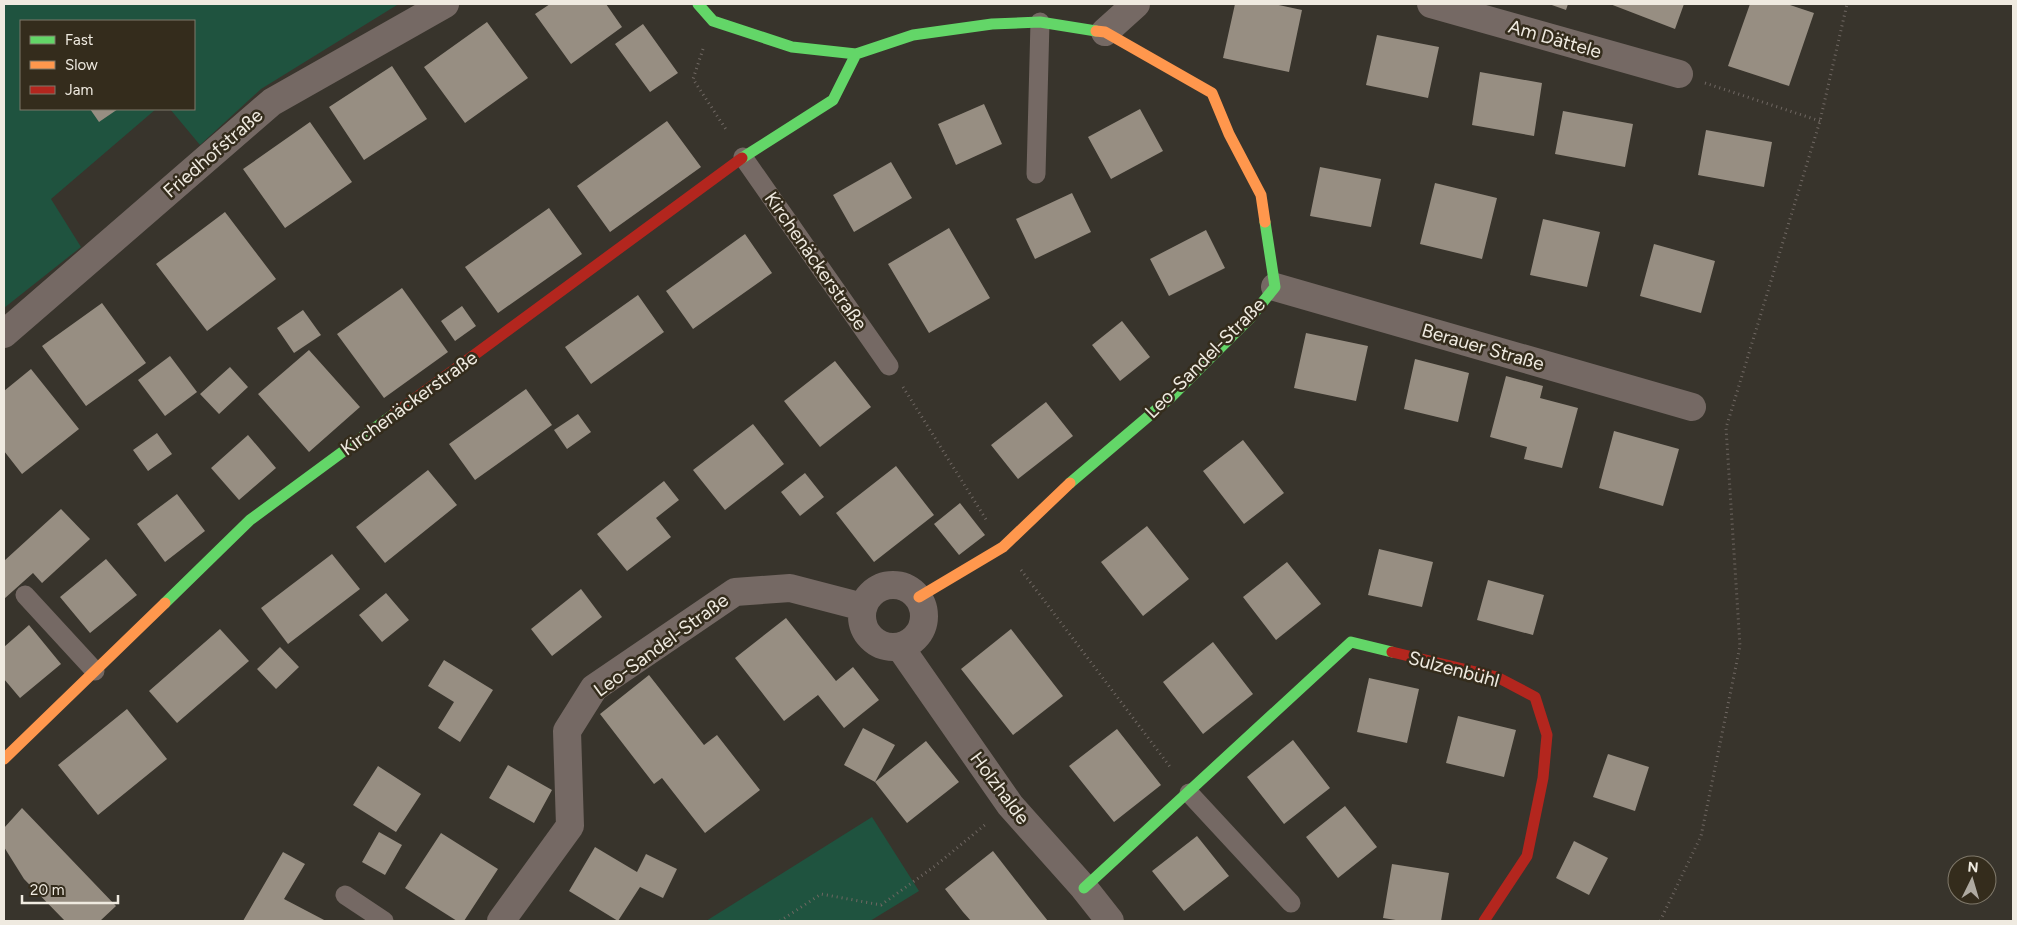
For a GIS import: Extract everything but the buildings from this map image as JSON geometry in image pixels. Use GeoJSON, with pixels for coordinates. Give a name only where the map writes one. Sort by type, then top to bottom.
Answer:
{"type":"FeatureCollection","features":[{"type":"Feature","properties":{"kind":"street","name":"Friedhofstraße"},"geometry":{"type":"LineString","coordinates":[[4,334],[272,102],[445,4]]}},
{"type":"Feature","properties":{"kind":"street"},"geometry":{"type":"LineString","coordinates":[[698,4],[713,21]]}},
{"type":"Feature","properties":{"kind":"street"},"geometry":{"type":"LineString","coordinates":[[1105,32],[1136,4]]}},
{"type":"Feature","properties":{"kind":"street","name":"Am Dättele"},"geometry":{"type":"LineString","coordinates":[[1431,4],[1679,74]]}},
{"type":"Feature","properties":{"kind":"street","name":"Leo-Sandel-Straße"},"geometry":{"type":"LineString","coordinates":[[713,21],[792,47],[856,54],[913,35],[992,24],[1040,22],[1105,32],[1212,92],[1230,134],[1261,195],[1275,287],[1250,318],[1170,398],[1087,467],[1004,547],[919,597]]}},
{"type":"Feature","properties":{"kind":"street","name":"Kirchenäckerstraße"},"geometry":{"type":"LineString","coordinates":[[4,760],[250,520],[743,157],[833,100],[856,54]]}},
{"type":"Feature","properties":{"kind":"street","name":"Berauer Straße"},"geometry":{"type":"LineString","coordinates":[[1275,287],[1692,407]]}},
{"type":"Feature","properties":{"kind":"street"},"geometry":{"type":"LineString","coordinates":[[890,585],[905,587],[919,597],[924,609],[924,625],[914,639],[900,647],[884,646],[872,638],[864,628],[862,615],[872,593],[890,585]]}},
{"type":"Feature","properties":{"kind":"street","name":"Leo-Sandel-Straße"},"geometry":{"type":"LineString","coordinates":[[501,921],[570,826],[567,731],[594,688],[735,592],[790,588],[864,607]]}},
{"type":"Feature","properties":{"kind":"street","name":"Sulzenbühl"},"geometry":{"type":"LineString","coordinates":[[1084,888],[1351,642],[1496,678],[1535,697],[1547,735],[1543,778],[1527,856],[1484,921]]}},
{"type":"Feature","properties":{"kind":"street","name":"Holzhalde"},"geometry":{"type":"LineString","coordinates":[[900,647],[1010,805],[1084,888],[1110,921]]}},
{"type":"Feature","properties":{"kind":"lane"},"geometry":{"type":"LineString","coordinates":[[1036,174],[1040,22]]}},
{"type":"Feature","properties":{"kind":"lane","name":"Kirchenäckerstraße"},"geometry":{"type":"LineString","coordinates":[[743,157],[889,366]]}},
{"type":"Feature","properties":{"kind":"lane"},"geometry":{"type":"LineString","coordinates":[[25,595],[94,671]]}},
{"type":"Feature","properties":{"kind":"lane"},"geometry":{"type":"LineString","coordinates":[[1189,793],[1291,903]]}},
{"type":"Feature","properties":{"kind":"lane"},"geometry":{"type":"LineString","coordinates":[[345,895],[384,921]]}},
{"type":"Feature","properties":{"kind":"path"},"geometry":{"type":"LineString","coordinates":[[1660,921],[1701,836],[1740,646],[1726,428],[1820,121],[1847,4]]}},
{"type":"Feature","properties":{"kind":"path"},"geometry":{"type":"LineString","coordinates":[[713,21],[693,79],[743,157]]}},
{"type":"Feature","properties":{"kind":"path"},"geometry":{"type":"LineString","coordinates":[[1679,74],[1820,121]]}},
{"type":"Feature","properties":{"kind":"path"},"geometry":{"type":"LineString","coordinates":[[889,366],[1004,547],[1189,793]]}},
{"type":"Feature","properties":{"kind":"path"},"geometry":{"type":"LineString","coordinates":[[780,921],[821,894],[881,905],[935,866],[1010,805]]}},
{"type":"Feature","properties":{"kind":"green space"},"geometry":{"type":"Polygon","coordinates":[[[4,4],[397,4],[261,89],[200,145],[171,110],[195,110],[195,20],[20,20],[20,110],[155,110],[51,199],[81,247],[4,308],[4,4]]]}},
{"type":"Feature","properties":{"kind":"green space"},"geometry":{"type":"Polygon","coordinates":[[[872,817],[919,891],[870,921],[706,921],[872,817]]]}},
{"type":"Feature","properties":{"kind":"traffic: fast"},"geometry":{"type":"LineString","coordinates":[[698,4],[713,21],[792,47],[856,54],[913,35],[992,24],[1040,22],[1096,31]]}},
{"type":"Feature","properties":{"kind":"traffic: fast"},"geometry":{"type":"LineString","coordinates":[[742,158],[833,100],[856,54]]}},
{"type":"Feature","properties":{"kind":"traffic: fast"},"geometry":{"type":"LineString","coordinates":[[1070,483],[1170,398],[1250,318],[1275,287],[1265,222]]}},
{"type":"Feature","properties":{"kind":"traffic: fast"},"geometry":{"type":"LineString","coordinates":[[165,603],[250,520],[394,414]]}},
{"type":"Feature","properties":{"kind":"traffic: fast"},"geometry":{"type":"LineString","coordinates":[[1084,888],[1351,642],[1392,652]]}},
{"type":"Feature","properties":{"kind":"traffic: slow"},"geometry":{"type":"LineString","coordinates":[[1096,31],[1105,32],[1212,93],[1229,134],[1261,195],[1265,222]]}},
{"type":"Feature","properties":{"kind":"traffic: slow"},"geometry":{"type":"LineString","coordinates":[[919,597],[1003,547],[1070,483]]}},
{"type":"Feature","properties":{"kind":"traffic: slow"},"geometry":{"type":"LineString","coordinates":[[4,759],[165,603]]}},
{"type":"Feature","properties":{"kind":"traffic: jam"},"geometry":{"type":"LineString","coordinates":[[394,414],[742,158]]}},
{"type":"Feature","properties":{"kind":"traffic: jam"},"geometry":{"type":"LineString","coordinates":[[1392,652],[1497,677],[1535,697],[1547,735],[1543,778],[1527,856],[1484,921]]}}]}
